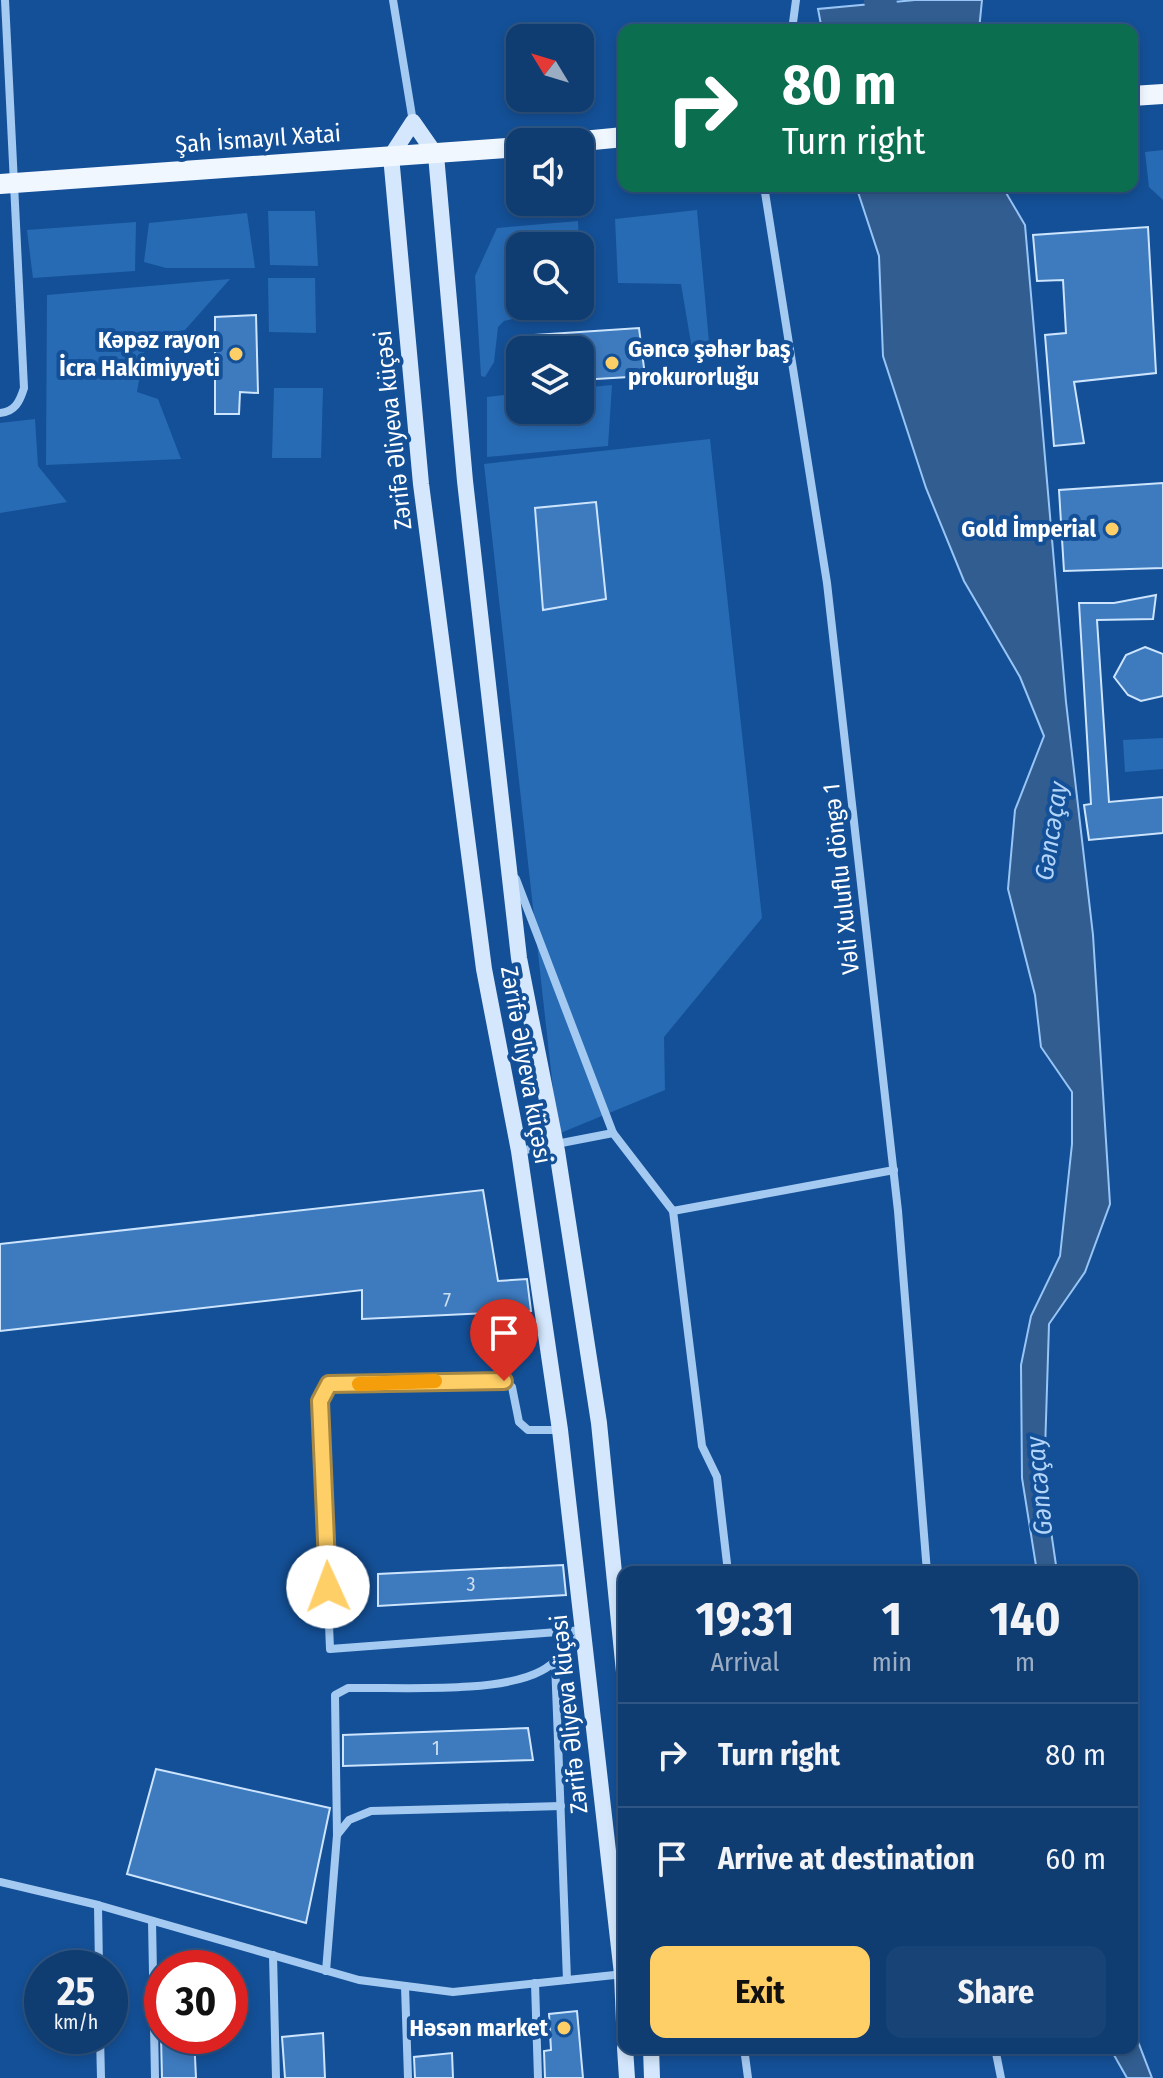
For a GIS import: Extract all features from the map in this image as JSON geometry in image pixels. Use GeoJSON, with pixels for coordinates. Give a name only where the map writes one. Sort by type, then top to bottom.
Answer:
{"type":"FeatureCollection","features":[{"type":"Feature","properties":{"kind":"main road"},"geometry":{"type":"LineString","coordinates":[[1138,96],[1163,94]]}},
{"type":"Feature","properties":{"kind":"main road"},"geometry":{"type":"LineString","coordinates":[[594,140],[618,138]]}},
{"type":"Feature","properties":{"kind":"main road","name":"Şah İsmayıl Xətai"},"geometry":{"type":"LineString","coordinates":[[7,184],[506,148]]}},
{"type":"Feature","properties":{"kind":"street"},"geometry":{"type":"LineString","coordinates":[[0,413],[9,412],[20,402],[24,388],[7,184],[5,0]]}},
{"type":"Feature","properties":{"kind":"street","name":"Zərifə Əliyeva küçəsi"},"geometry":{"type":"LineString","coordinates":[[393,0],[413,122],[436,155],[465,481],[519,958],[555,1143],[599,1423],[618,1612]]}},
{"type":"Feature","properties":{"kind":"street"},"geometry":{"type":"LineString","coordinates":[[793,24],[796,0]]}},
{"type":"Feature","properties":{"kind":"street"},"geometry":{"type":"LineString","coordinates":[[391,156],[413,122]]}},
{"type":"Feature","properties":{"kind":"street","name":"Zərifə Əliyeva küçəsi"},"geometry":{"type":"LineString","coordinates":[[391,156],[429,551],[484,969],[519,1151],[560,1430],[618,1930]]}},
{"type":"Feature","properties":{"kind":"street","name":"Vəli Xuluflu döngə 1"},"geometry":{"type":"LineString","coordinates":[[765,192],[827,583],[894,1170],[927,1566]]}},
{"type":"Feature","properties":{"kind":"street"},"geometry":{"type":"LineString","coordinates":[[508,860],[613,1133],[673,1211],[702,1446],[717,1477],[727,1566]]}},
{"type":"Feature","properties":{"kind":"street"},"geometry":{"type":"LineString","coordinates":[[519,1151],[613,1133]]}},
{"type":"Feature","properties":{"kind":"street"},"geometry":{"type":"LineString","coordinates":[[673,1211],[894,1170]]}},
{"type":"Feature","properties":{"kind":"street"},"geometry":{"type":"LineString","coordinates":[[560,1430],[528,1430],[519,1422],[512,1387],[504,1381],[329,1384],[320,1401],[330,1649],[584,1630]]}},
{"type":"Feature","properties":{"kind":"street"},"geometry":{"type":"LineString","coordinates":[[326,1971],[337,1835],[335,1695],[348,1688],[504,1683],[539,1672],[555,1661],[584,1630]]}},
{"type":"Feature","properties":{"kind":"street"},"geometry":{"type":"LineString","coordinates":[[555,1661],[567,1980]]}},
{"type":"Feature","properties":{"kind":"street"},"geometry":{"type":"LineString","coordinates":[[337,1835],[349,1820],[371,1811],[561,1806]]}},
{"type":"Feature","properties":{"kind":"street"},"geometry":{"type":"LineString","coordinates":[[0,1882],[98,1905],[359,1980],[453,1992],[618,1975]]}},
{"type":"Feature","properties":{"kind":"street"},"geometry":{"type":"LineString","coordinates":[[98,1905],[99,1950]]}},
{"type":"Feature","properties":{"kind":"street"},"geometry":{"type":"LineString","coordinates":[[152,1921],[155,2078]]}},
{"type":"Feature","properties":{"kind":"street"},"geometry":{"type":"LineString","coordinates":[[273,1955],[276,2078]]}},
{"type":"Feature","properties":{"kind":"street"},"geometry":{"type":"LineString","coordinates":[[535,1983],[538,2078]]}},
{"type":"Feature","properties":{"kind":"street"},"geometry":{"type":"LineString","coordinates":[[405,1986],[408,2078]]}},
{"type":"Feature","properties":{"kind":"street"},"geometry":{"type":"LineString","coordinates":[[100,2054],[101,2078]]}},
{"type":"Feature","properties":{"kind":"street"},"geometry":{"type":"LineString","coordinates":[[625,2054],[627,2078]]}},
{"type":"Feature","properties":{"kind":"street"},"geometry":{"type":"LineString","coordinates":[[651,2054],[652,2078]]}},
{"type":"Feature","properties":{"kind":"street"},"geometry":{"type":"LineString","coordinates":[[745,2054],[748,2078]]}},
{"type":"Feature","properties":{"kind":"street"},"geometry":{"type":"LineString","coordinates":[[996,2054],[1001,2078]]}},
{"type":"Feature","properties":{"kind":"shaded area"},"geometry":{"type":"Polygon","coordinates":[[[1163,150],[1163,200],[1149,187],[1145,152],[1163,150]]]}},
{"type":"Feature","properties":{"kind":"shaded area"},"geometry":{"type":"Polygon","coordinates":[[[697,210],[710,353],[693,355],[681,284],[618,283],[615,219],[697,210]]]}},
{"type":"Feature","properties":{"kind":"shaded area"},"geometry":{"type":"Polygon","coordinates":[[[268,211],[315,211],[318,266],[270,265],[268,211]]]}},
{"type":"Feature","properties":{"kind":"shaded area"},"geometry":{"type":"Polygon","coordinates":[[[247,213],[255,268],[166,268],[144,262],[149,223],[247,213]]]}},
{"type":"Feature","properties":{"kind":"shaded area"},"geometry":{"type":"Polygon","coordinates":[[[578,221],[578,232],[506,232],[508,320],[498,327],[494,362],[485,377],[481,376],[475,276],[497,228],[578,221]]]}},
{"type":"Feature","properties":{"kind":"shaded area"},"geometry":{"type":"Polygon","coordinates":[[[136,222],[135,271],[33,278],[27,230],[136,222]]]}},
{"type":"Feature","properties":{"kind":"shaded area"},"geometry":{"type":"Polygon","coordinates":[[[268,278],[315,278],[316,333],[269,332],[268,278]]]}},
{"type":"Feature","properties":{"kind":"shaded area"},"geometry":{"type":"Polygon","coordinates":[[[230,279],[185,330],[147,336],[137,392],[158,399],[181,459],[46,465],[47,295],[230,279]]]}},
{"type":"Feature","properties":{"kind":"shaded area"},"geometry":{"type":"Polygon","coordinates":[[[612,385],[608,446],[487,457],[487,397],[506,395],[506,424],[594,424],[594,387],[612,385]]]}},
{"type":"Feature","properties":{"kind":"shaded area"},"geometry":{"type":"Polygon","coordinates":[[[274,388],[323,388],[321,458],[272,458],[274,388]]]}},
{"type":"Feature","properties":{"kind":"shaded area"},"geometry":{"type":"Polygon","coordinates":[[[35,419],[38,466],[67,502],[0,513],[0,423],[35,419]]]}},
{"type":"Feature","properties":{"kind":"shaded area"},"geometry":{"type":"Polygon","coordinates":[[[710,439],[762,918],[664,1037],[665,1090],[558,1134],[484,464],[710,439]]]}},
{"type":"Feature","properties":{"kind":"shaded area"},"geometry":{"type":"Polygon","coordinates":[[[1163,738],[1163,769],[1125,772],[1123,740],[1163,738]]]}},
{"type":"Feature","properties":{"kind":"water"},"geometry":{"type":"Polygon","coordinates":[[[915,0],[982,0],[980,24],[821,24],[818,9],[915,0]]]}},
{"type":"Feature","properties":{"kind":"water"},"geometry":{"type":"Polygon","coordinates":[[[858,192],[1006,192],[1025,225],[1066,702],[1093,935],[1110,1204],[1085,1272],[1049,1324],[1044,1483],[1056,1566],[1036,1566],[1022,1478],[1021,1365],[1031,1316],[1060,1256],[1072,1144],[1072,1092],[1041,1047],[1035,995],[1008,889],[1015,810],[1044,736],[1020,677],[964,581],[926,488],[883,356],[879,256],[858,192]]]}},
{"type":"Feature","properties":{"kind":"water"},"geometry":{"type":"Polygon","coordinates":[[[1138,2042],[1152,2078],[1127,2078],[1113,2054],[1138,2054],[1138,2042]]]}},
{"type":"Feature","properties":{"kind":"building"},"geometry":{"type":"Polygon","coordinates":[[[1148,227],[1156,373],[1074,382],[1084,443],[1054,446],[1045,335],[1066,333],[1063,280],[1037,281],[1033,235],[1148,227]]]}},
{"type":"Feature","properties":{"kind":"building","name":"Kəpəz rayon İcra Hakimiyyəti"},"geometry":{"type":"Polygon","coordinates":[[[256,315],[258,393],[240,392],[239,414],[215,414],[215,317],[256,315]]]}},
{"type":"Feature","properties":{"kind":"building","name":"Gəncə şəhər baş prokurorluğu"},"geometry":{"type":"Polygon","coordinates":[[[639,328],[645,376],[594,379],[594,336],[520,336],[639,328]]]}},
{"type":"Feature","properties":{"kind":"building","name":"Gold İmperial"},"geometry":{"type":"Polygon","coordinates":[[[1163,483],[1163,568],[1064,571],[1059,490],[1163,483]]]}},
{"type":"Feature","properties":{"kind":"building"},"geometry":{"type":"Polygon","coordinates":[[[596,502],[606,599],[543,610],[535,508],[596,502]]]}},
{"type":"Feature","properties":{"kind":"building"},"geometry":{"type":"Polygon","coordinates":[[[1156,595],[1153,619],[1097,620],[1109,802],[1163,797],[1163,833],[1089,840],[1084,805],[1091,804],[1079,603],[1114,603],[1156,595]]]}},
{"type":"Feature","properties":{"kind":"building"},"geometry":{"type":"Polygon","coordinates":[[[1145,647],[1163,654],[1163,696],[1141,701],[1128,695],[1114,677],[1126,655],[1145,647]]]}},
{"type":"Feature","properties":{"kind":"building"},"geometry":{"type":"Polygon","coordinates":[[[483,1190],[498,1281],[527,1279],[531,1311],[362,1319],[362,1290],[0,1331],[0,1244],[483,1190]]]}},
{"type":"Feature","properties":{"kind":"building"},"geometry":{"type":"Polygon","coordinates":[[[563,1565],[566,1595],[378,1606],[378,1574],[563,1565]]]}},
{"type":"Feature","properties":{"kind":"building"},"geometry":{"type":"Polygon","coordinates":[[[528,1728],[533,1760],[343,1766],[343,1735],[528,1728]]]}},
{"type":"Feature","properties":{"kind":"building"},"geometry":{"type":"Polygon","coordinates":[[[156,1769],[330,1808],[306,1923],[127,1874],[156,1769]]]}},
{"type":"Feature","properties":{"kind":"building"},"geometry":{"type":"Polygon","coordinates":[[[577,2011],[583,2078],[545,2078],[544,2051],[551,2050],[549,2014],[577,2011]]]}},
{"type":"Feature","properties":{"kind":"building"},"geometry":{"type":"Polygon","coordinates":[[[323,2033],[325,2078],[285,2078],[282,2037],[323,2033]]]}},
{"type":"Feature","properties":{"kind":"building"},"geometry":{"type":"Polygon","coordinates":[[[452,2053],[453,2078],[415,2078],[414,2057],[452,2053]]]}},
{"type":"Feature","properties":{"kind":"building"},"geometry":{"type":"Polygon","coordinates":[[[161,2054],[195,2054],[196,2078],[162,2078],[161,2054]]]}},
{"type":"Feature","properties":{"kind":"waterway","name":"Gəncəçay"},"geometry":{"type":"LineString","coordinates":[[880,0],[885,24]]}},
{"type":"Feature","properties":{"kind":"slow traffic"},"geometry":{"type":"LineString","coordinates":[[359,1384],[435,1381]]}},
{"type":"Feature","properties":{"kind":"place","name":"Kəpəz rayon İcra Hakimiyyəti"},"geometry":{"type":"Point","coordinates":[236,354]}},
{"type":"Feature","properties":{"kind":"place","name":"Gəncə şəhər baş prokurorluğu"},"geometry":{"type":"Point","coordinates":[612,363]}},
{"type":"Feature","properties":{"kind":"place","name":"Gold İmperial"},"geometry":{"type":"Point","coordinates":[1112,529]}},
{"type":"Feature","properties":{"kind":"place","name":"Həsən market"},"geometry":{"type":"Point","coordinates":[564,2028]}},
{"type":"Feature","properties":{"kind":"route"},"geometry":{"type":"LineString","coordinates":[[328,1587],[320,1401],[329,1384],[504,1381]]}}]}
